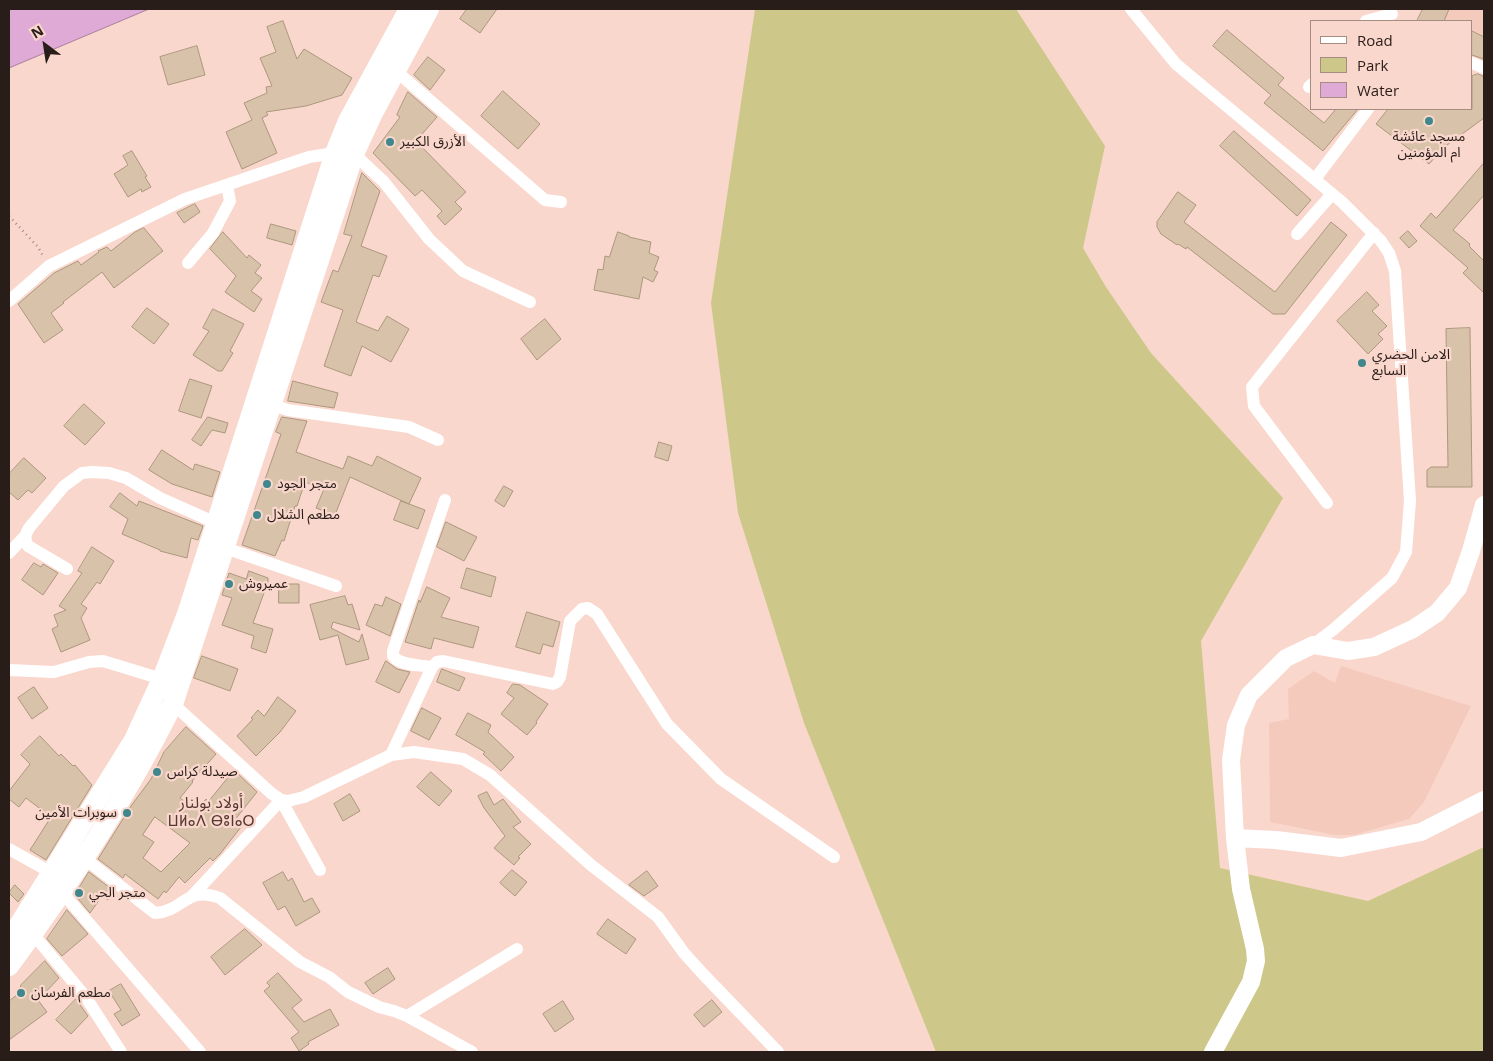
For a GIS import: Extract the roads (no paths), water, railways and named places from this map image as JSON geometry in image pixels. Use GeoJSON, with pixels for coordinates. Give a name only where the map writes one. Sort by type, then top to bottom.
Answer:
{"type":"FeatureCollection","features":[{"type":"Feature","properties":{"kind":"main road"},"geometry":{"type":"LineString","coordinates":[[9,966],[84,858],[149,751],[173,704],[272,405],[344,154],[352,113],[409,9]]}},
{"type":"Feature","properties":{"kind":"main road"},"geometry":{"type":"LineString","coordinates":[[9,941],[134,740],[162,679],[344,154],[373,113],[429,9]]}},
{"type":"Feature","properties":{"kind":"street"},"geometry":{"type":"LineString","coordinates":[[1131,9],[1176,64],[1332,194],[1382,240],[1395,271],[1410,501],[1406,552],[1392,578],[1334,629],[1313,645],[1286,658],[1266,675],[1249,694],[1239,717],[1231,760],[1235,838],[1240,888],[1255,948],[1256,961],[1251,982],[1212,1052]]}},
{"type":"Feature","properties":{"kind":"street"},"geometry":{"type":"LineString","coordinates":[[1370,20],[1392,15]]}},
{"type":"Feature","properties":{"kind":"street"},"geometry":{"type":"LineString","coordinates":[[396,71],[546,200],[561,202]]}},
{"type":"Feature","properties":{"kind":"street"},"geometry":{"type":"LineString","coordinates":[[1314,180],[1367,110]]}},
{"type":"Feature","properties":{"kind":"street"},"geometry":{"type":"LineString","coordinates":[[9,301],[49,266],[185,199],[309,158],[344,154],[384,182],[429,239],[464,271],[530,302]]}},
{"type":"Feature","properties":{"kind":"street"},"geometry":{"type":"LineString","coordinates":[[188,263],[213,233],[230,201],[227,185]]}},
{"type":"Feature","properties":{"kind":"street"},"geometry":{"type":"LineString","coordinates":[[1297,234],[1332,194]]}},
{"type":"Feature","properties":{"kind":"street"},"geometry":{"type":"LineString","coordinates":[[1327,503],[1254,406],[1252,387],[1374,233]]}},
{"type":"Feature","properties":{"kind":"street"},"geometry":{"type":"LineString","coordinates":[[272,405],[288,410],[409,427],[438,440]]}},
{"type":"Feature","properties":{"kind":"street"},"geometry":{"type":"LineString","coordinates":[[9,553],[25,536],[29,528],[64,486],[82,473],[109,473],[126,478],[160,498],[216,522]]}},
{"type":"Feature","properties":{"kind":"street"},"geometry":{"type":"LineString","coordinates":[[432,667],[404,662],[393,656],[445,500]]}},
{"type":"Feature","properties":{"kind":"street"},"geometry":{"type":"LineString","coordinates":[[1313,645],[1348,651],[1374,647],[1413,630],[1437,613],[1458,588],[1484,505]]}},
{"type":"Feature","properties":{"kind":"street"},"geometry":{"type":"LineString","coordinates":[[25,536],[28,546],[68,569]]}},
{"type":"Feature","properties":{"kind":"street"},"geometry":{"type":"LineString","coordinates":[[225,548],[336,586]]}},
{"type":"Feature","properties":{"kind":"street"},"geometry":{"type":"LineString","coordinates":[[391,755],[432,667],[438,662],[443,661],[552,684],[557,682],[560,677],[570,622],[582,609],[588,608],[597,614],[667,724],[721,779],[834,857]]}},
{"type":"Feature","properties":{"kind":"street"},"geometry":{"type":"LineString","coordinates":[[9,670],[54,672],[88,662],[103,661],[162,679]]}},
{"type":"Feature","properties":{"kind":"street"},"geometry":{"type":"LineString","coordinates":[[173,704],[281,800],[320,870]]}},
{"type":"Feature","properties":{"kind":"street"},"geometry":{"type":"LineString","coordinates":[[281,800],[288,801],[304,797],[391,755],[414,752],[463,759],[490,775],[591,865],[658,917],[684,953],[778,1052]]}},
{"type":"Feature","properties":{"kind":"street"},"geometry":{"type":"LineString","coordinates":[[84,858],[155,913],[167,912],[192,896],[281,800]]}},
{"type":"Feature","properties":{"kind":"street"},"geometry":{"type":"LineString","coordinates":[[1235,838],[1276,840],[1341,848],[1421,832],[1484,800]]}},
{"type":"Feature","properties":{"kind":"street"},"geometry":{"type":"LineString","coordinates":[[9,849],[52,873]]}},
{"type":"Feature","properties":{"kind":"street"},"geometry":{"type":"LineString","coordinates":[[61,891],[200,1052]]}},
{"type":"Feature","properties":{"kind":"street"},"geometry":{"type":"LineString","coordinates":[[192,896],[207,894],[220,898],[300,962],[329,977],[348,992],[379,1007],[407,1016],[472,1052]]}},
{"type":"Feature","properties":{"kind":"street"},"geometry":{"type":"LineString","coordinates":[[33,934],[86,996],[121,1052]]}},
{"type":"Feature","properties":{"kind":"street"},"geometry":{"type":"LineString","coordinates":[[407,1016],[517,949]]}},
{"type":"Feature","properties":{"kind":"water"},"geometry":{"type":"Polygon","coordinates":[[[9,9],[149,9],[9,68],[9,9]]]}},
{"type":"Feature","properties":{"kind":"place","name":"مسجد عائشة ام المؤمنين"},"geometry":{"type":"Point","coordinates":[1429,121]}},
{"type":"Feature","properties":{"kind":"place","name":"الأزرق الكبير"},"geometry":{"type":"Point","coordinates":[390,142]}},
{"type":"Feature","properties":{"kind":"place","name":"الامن الحضري السابع"},"geometry":{"type":"Point","coordinates":[1362,363]}},
{"type":"Feature","properties":{"kind":"place","name":"متجر الجود"},"geometry":{"type":"Point","coordinates":[267,484]}},
{"type":"Feature","properties":{"kind":"place","name":"مطعم الشلال"},"geometry":{"type":"Point","coordinates":[257,515]}},
{"type":"Feature","properties":{"kind":"place","name":"عميروش"},"geometry":{"type":"Point","coordinates":[229,584]}},
{"type":"Feature","properties":{"kind":"place","name":"صيدلة كراس"},"geometry":{"type":"Point","coordinates":[157,772]}},
{"type":"Feature","properties":{"kind":"place","name":"سوبرات الأمين"},"geometry":{"type":"Point","coordinates":[127,813]}},
{"type":"Feature","properties":{"kind":"place","name":"متجر الحي"},"geometry":{"type":"Point","coordinates":[79,893]}},
{"type":"Feature","properties":{"kind":"place","name":"مطعم الفرسان"},"geometry":{"type":"Point","coordinates":[21,993]}},
{"type":"Feature","properties":{"kind":"district","name":"أولاد بولنار ⵡⵍⴰⴷ ⴱⵓⵏⴰⵔ"},"geometry":{"type":"Point","coordinates":[211,812]}}]}
